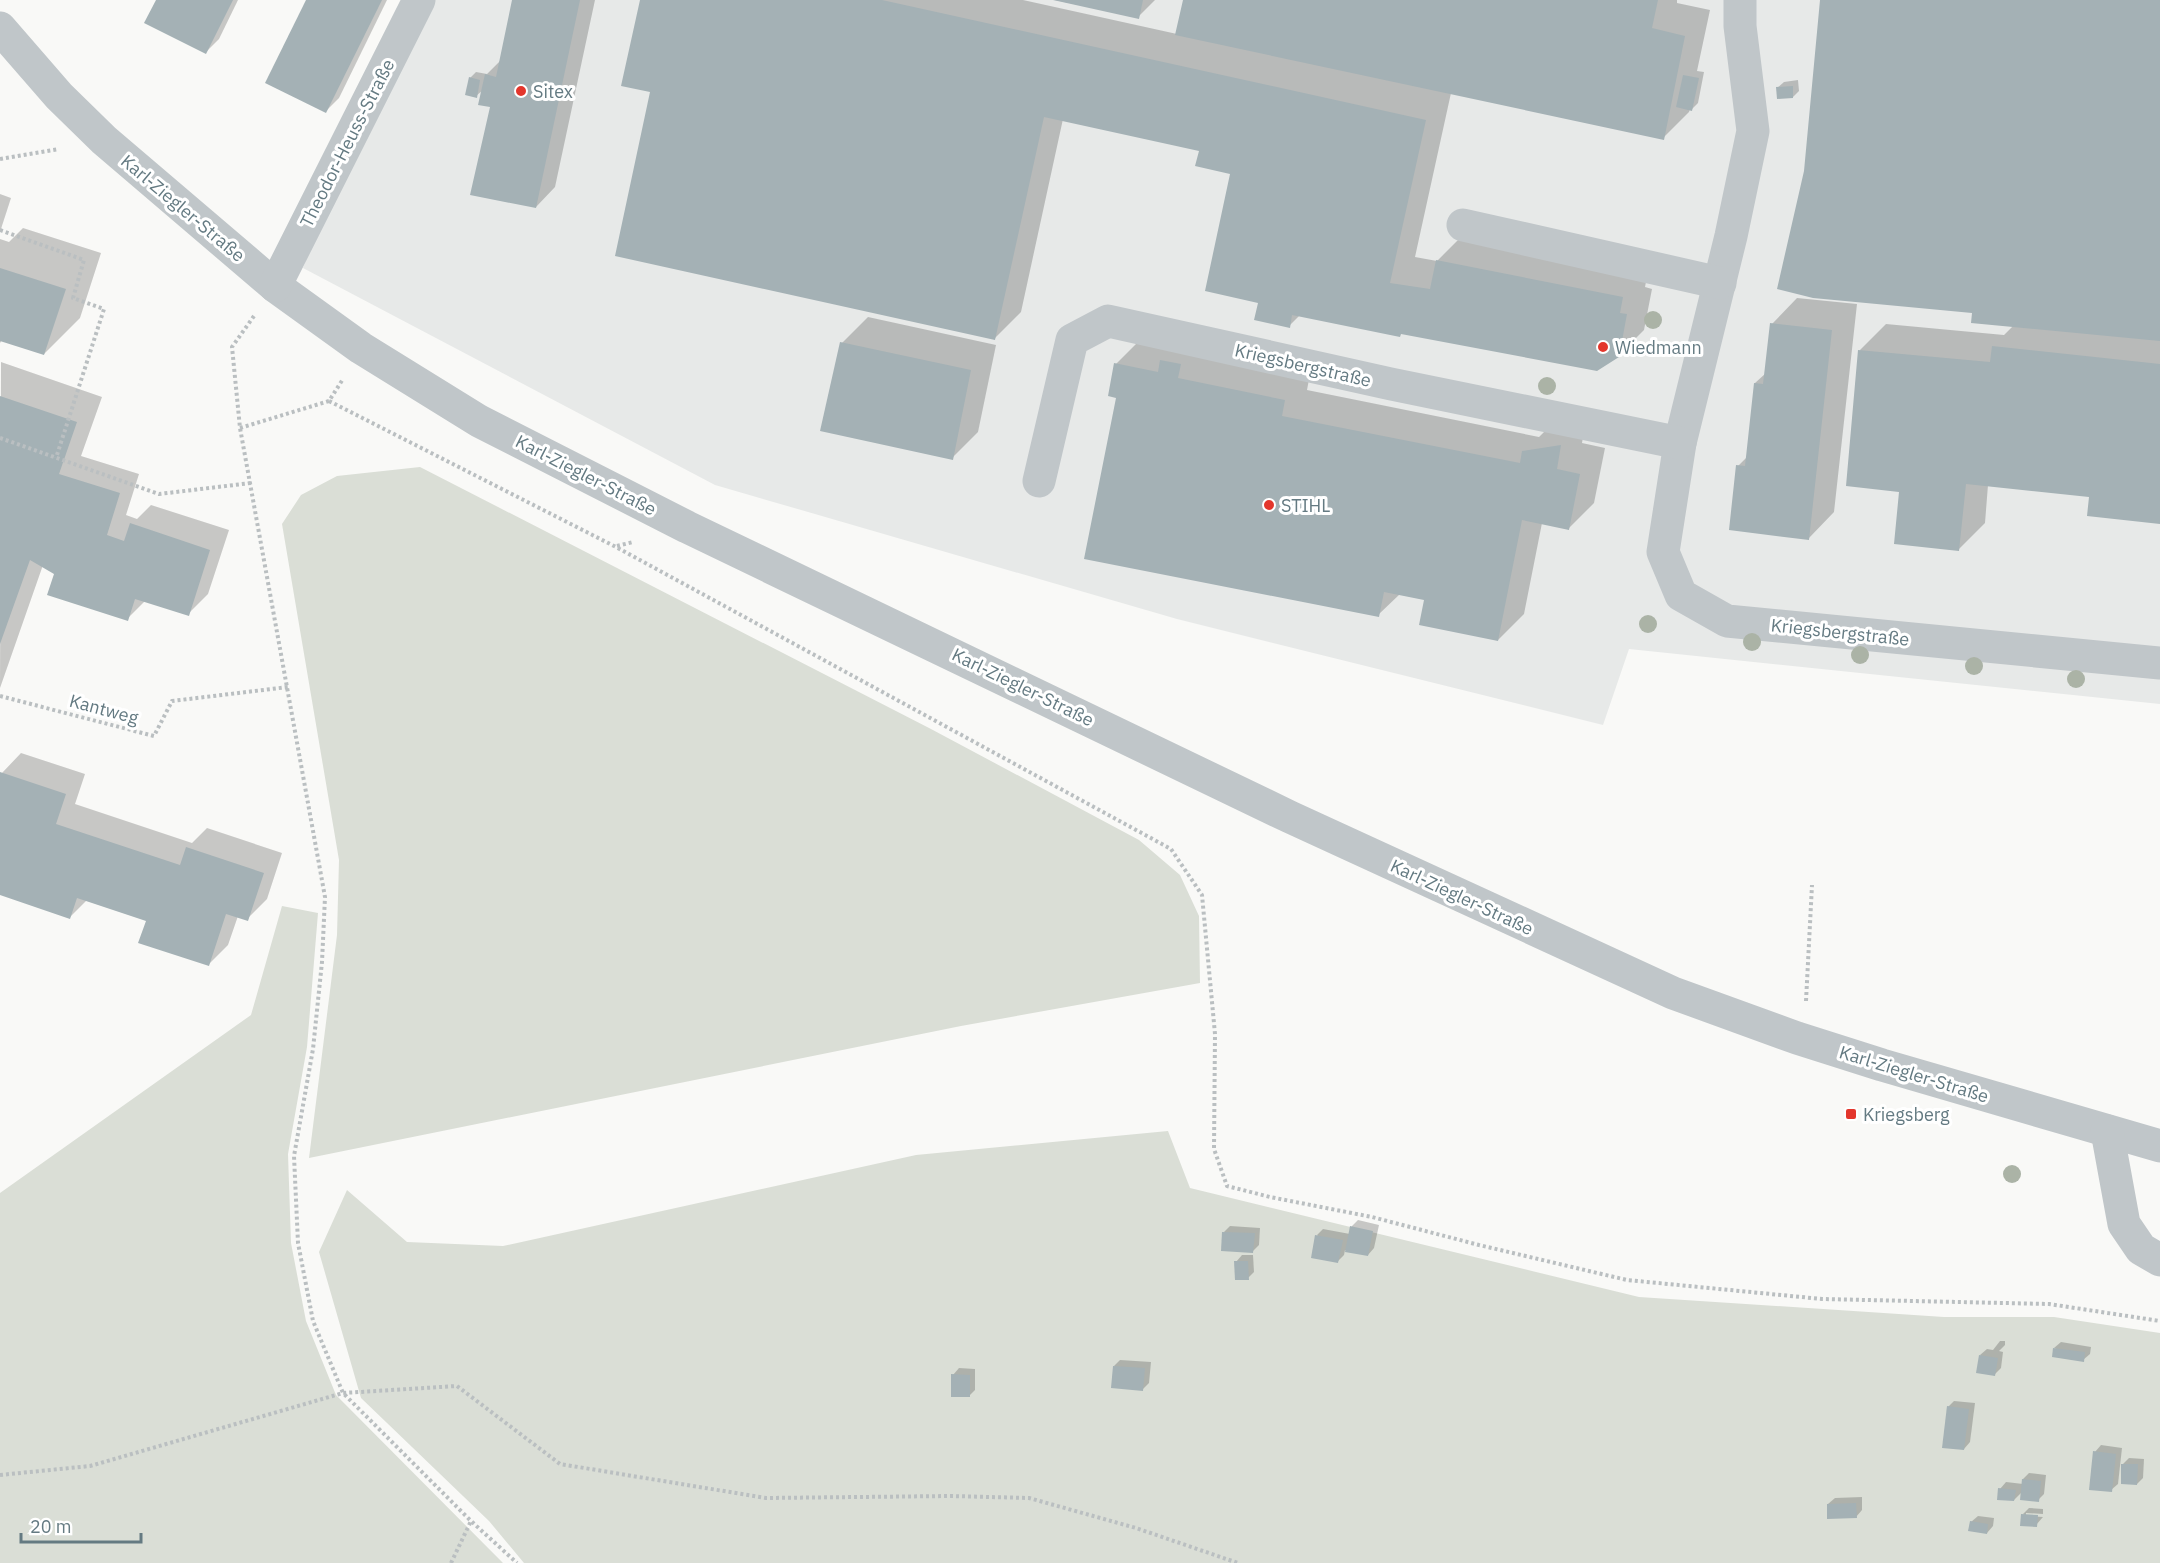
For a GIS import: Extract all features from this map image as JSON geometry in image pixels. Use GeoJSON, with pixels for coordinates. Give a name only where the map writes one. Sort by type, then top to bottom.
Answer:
{"type":"FeatureCollection","features":[{"type":"Feature","properties":{"kind":"street","name":"Theodor-Heuss-Straße"},"geometry":{"type":"LineString","coordinates":[[275,286],[420,0]]}},
{"type":"Feature","properties":{"kind":"street","name":"Kriegsbergstraße"},"geometry":{"type":"LineString","coordinates":[[1740,0],[1740,26],[1753,131],[1720,283],[1680,443],[1663,552],[1681,595],[1727,621],[2160,663]]}},
{"type":"Feature","properties":{"kind":"street","name":"Karl-Ziegler-Straße"},"geometry":{"type":"LineString","coordinates":[[0,28],[59,96],[104,141],[275,286],[362,348],[479,421],[687,527],[1290,817],[1673,993],[1797,1038],[2160,1146]]}},
{"type":"Feature","properties":{"kind":"street"},"geometry":{"type":"LineString","coordinates":[[1463,225],[1720,283]]}},
{"type":"Feature","properties":{"kind":"street","name":"Kriegsbergstraße"},"geometry":{"type":"LineString","coordinates":[[1039,481],[1072,340],[1108,321],[1390,384],[1680,443]]}},
{"type":"Feature","properties":{"kind":"street"},"geometry":{"type":"LineString","coordinates":[[2107,1131],[2124,1224],[2141,1249],[2160,1260]]}},
{"type":"Feature","properties":{"kind":"path"},"geometry":{"type":"LineString","coordinates":[[0,159],[104,141]]}},
{"type":"Feature","properties":{"kind":"path"},"geometry":{"type":"LineString","coordinates":[[0,230],[84,260],[73,297],[104,309],[56,458]]}},
{"type":"Feature","properties":{"kind":"path"},"geometry":{"type":"LineString","coordinates":[[275,286],[232,347],[240,428],[325,897],[322,962],[313,1049],[294,1156],[298,1243],[313,1321],[343,1393],[471,1521],[517,1563]]}},
{"type":"Feature","properties":{"kind":"path"},"geometry":{"type":"LineString","coordinates":[[240,428],[330,401],[616,547],[1172,849],[1202,895],[1215,1034],[1214,1149],[1227,1186],[1372,1217],[1627,1280],[1822,1299],[2049,1304],[2160,1322]]}},
{"type":"Feature","properties":{"kind":"path"},"geometry":{"type":"LineString","coordinates":[[0,438],[159,494],[251,483]]}},
{"type":"Feature","properties":{"kind":"path","name":"Kantweg"},"geometry":{"type":"LineString","coordinates":[[0,696],[154,736],[172,701],[288,687]]}},
{"type":"Feature","properties":{"kind":"path"},"geometry":{"type":"LineString","coordinates":[[1797,1038],[1806,1001],[1812,885]]}},
{"type":"Feature","properties":{"kind":"path"},"geometry":{"type":"LineString","coordinates":[[0,1475],[90,1466],[343,1393],[457,1386],[560,1464],[766,1498],[951,1496],[1029,1498],[1136,1528],[1238,1563]]}},
{"type":"Feature","properties":{"kind":"path"},"geometry":{"type":"LineString","coordinates":[[451,1563],[471,1521]]}},
{"type":"Feature","properties":{"kind":"shaded area"},"geometry":{"type":"Polygon","coordinates":[[[404,0],[2160,0],[2160,704],[1629,649],[1603,725],[1177,619],[715,485],[303,268],[404,0]]]}},
{"type":"Feature","properties":{"kind":"shaded area"},"geometry":{"type":"Polygon","coordinates":[[[420,467],[931,729],[1139,840],[1180,875],[1199,916],[1200,983],[961,1026],[309,1158],[337,935],[339,860],[282,524],[301,495],[337,476],[420,467]]]}},
{"type":"Feature","properties":{"kind":"shaded area"},"geometry":{"type":"Polygon","coordinates":[[[282,906],[318,913],[307,1047],[288,1154],[291,1243],[306,1321],[336,1395],[503,1563],[0,1563],[0,1193],[251,1015],[282,906]]]}},
{"type":"Feature","properties":{"kind":"shaded area"},"geometry":{"type":"Polygon","coordinates":[[[1168,1131],[1190,1188],[1639,1297],[1944,1317],[2054,1317],[2160,1333],[2160,1563],[524,1563],[489,1521],[361,1398],[319,1252],[347,1190],[407,1242],[503,1246],[916,1155],[1168,1131]]]}},
{"type":"Feature","properties":{"kind":"building"},"geometry":{"type":"Polygon","coordinates":[[[156,0],[233,0],[206,54],[144,23],[156,0]]]}},
{"type":"Feature","properties":{"kind":"building"},"geometry":{"type":"Polygon","coordinates":[[[306,0],[382,0],[326,113],[265,83],[306,0]]]}},
{"type":"Feature","properties":{"kind":"building","name":"Sitex"},"geometry":{"type":"Polygon","coordinates":[[[512,0],[580,0],[536,208],[470,195],[490,107],[478,105],[485,74],[496,77],[512,0]]]}},
{"type":"Feature","properties":{"kind":"building"},"geometry":{"type":"Polygon","coordinates":[[[640,0],[882,0],[1426,120],[1390,283],[1430,289],[1436,260],[1623,297],[1620,313],[1627,314],[1619,357],[1597,371],[1401,334],[1400,337],[1292,315],[1290,328],[1254,320],[1258,303],[1205,291],[1230,174],[1195,166],[1199,151],[1044,117],[995,340],[615,256],[650,92],[621,86],[640,0]]]}},
{"type":"Feature","properties":{"kind":"building"},"geometry":{"type":"Polygon","coordinates":[[[1053,0],[1143,0],[1139,19],[1053,0]]]}},
{"type":"Feature","properties":{"kind":"building"},"geometry":{"type":"Polygon","coordinates":[[[1183,0],[1658,0],[1652,28],[1685,36],[1664,140],[1175,35],[1183,0]]]}},
{"type":"Feature","properties":{"kind":"building"},"geometry":{"type":"Polygon","coordinates":[[[1820,0],[2160,0],[2160,341],[1971,323],[1972,313],[1813,298],[1777,289],[1804,171],[1820,0]]]}},
{"type":"Feature","properties":{"kind":"building"},"geometry":{"type":"Polygon","coordinates":[[[1683,75],[1699,78],[1692,111],[1676,107],[1683,75]]]}},
{"type":"Feature","properties":{"kind":"building"},"geometry":{"type":"Polygon","coordinates":[[[469,77],[480,80],[477,98],[465,95],[469,77]]]}},
{"type":"Feature","properties":{"kind":"building"},"geometry":{"type":"Polygon","coordinates":[[[1793,86],[1793,98],[1777,99],[1776,87],[1793,86]]]}},
{"type":"Feature","properties":{"kind":"building"},"geometry":{"type":"Polygon","coordinates":[[[0,268],[66,289],[44,355],[0,341],[0,268]]]}},
{"type":"Feature","properties":{"kind":"building"},"geometry":{"type":"Polygon","coordinates":[[[1770,323],[1832,330],[1809,540],[1729,530],[1736,465],[1745,466],[1754,383],[1763,384],[1770,323]]]}},
{"type":"Feature","properties":{"kind":"building"},"geometry":{"type":"Polygon","coordinates":[[[840,342],[971,370],[953,460],[820,431],[840,342]]]}},
{"type":"Feature","properties":{"kind":"building"},"geometry":{"type":"Polygon","coordinates":[[[1992,346],[2160,364],[2160,524],[2087,516],[2089,497],[1966,484],[1959,551],[1894,544],[1899,492],[1846,486],[1858,350],[1990,362],[1992,346]]]}},
{"type":"Feature","properties":{"kind":"building","name":"STIHL"},"geometry":{"type":"Polygon","coordinates":[[[1160,360],[1181,364],[1178,378],[1285,400],[1282,416],[1520,463],[1522,451],[1561,445],[1557,469],[1580,474],[1569,530],[1522,520],[1498,641],[1419,625],[1424,600],[1384,592],[1379,617],[1084,559],[1116,398],[1108,396],[1114,363],[1158,372],[1160,360]]]}},
{"type":"Feature","properties":{"kind":"building"},"geometry":{"type":"Polygon","coordinates":[[[0,396],[77,422],[59,474],[120,493],[107,535],[124,541],[130,523],[210,550],[189,616],[135,599],[128,621],[47,595],[54,574],[30,560],[0,644],[0,396]]]}},
{"type":"Feature","properties":{"kind":"building"},"geometry":{"type":"Polygon","coordinates":[[[0,772],[66,794],[56,824],[180,865],[186,847],[264,873],[248,921],[226,914],[209,966],[138,943],[146,921],[77,898],[70,919],[0,895],[0,772]]]}},
{"type":"Feature","properties":{"kind":"building"},"geometry":{"type":"Polygon","coordinates":[[[1350,1226],[1373,1231],[1368,1256],[1345,1252],[1350,1226]]]}},
{"type":"Feature","properties":{"kind":"building"},"geometry":{"type":"Polygon","coordinates":[[[1222,1232],[1255,1233],[1253,1253],[1221,1251],[1222,1232]]]}},
{"type":"Feature","properties":{"kind":"building"},"geometry":{"type":"Polygon","coordinates":[[[1315,1235],[1343,1240],[1338,1263],[1311,1258],[1315,1235]]]}},
{"type":"Feature","properties":{"kind":"building"},"geometry":{"type":"Polygon","coordinates":[[[1234,1261],[1248,1261],[1249,1280],[1235,1280],[1234,1261]]]}},
{"type":"Feature","properties":{"kind":"building"},"geometry":{"type":"Polygon","coordinates":[[[2053,1348],[2085,1352],[2084,1362],[2052,1357],[2053,1348]]]}},
{"type":"Feature","properties":{"kind":"building"},"geometry":{"type":"Polygon","coordinates":[[[1979,1355],[1998,1358],[1995,1376],[1976,1373],[1979,1355]]]}},
{"type":"Feature","properties":{"kind":"building"},"geometry":{"type":"Polygon","coordinates":[[[1113,1366],[1145,1368],[1143,1391],[1111,1388],[1113,1366]]]}},
{"type":"Feature","properties":{"kind":"building"},"geometry":{"type":"Polygon","coordinates":[[[951,1374],[970,1375],[970,1397],[951,1397],[951,1374]]]}},
{"type":"Feature","properties":{"kind":"building"},"geometry":{"type":"Polygon","coordinates":[[[1947,1406],[1969,1409],[1964,1450],[1942,1448],[1947,1406]]]}},
{"type":"Feature","properties":{"kind":"building"},"geometry":{"type":"Polygon","coordinates":[[[2093,1451],[2116,1454],[2112,1492],[2089,1490],[2093,1451]]]}},
{"type":"Feature","properties":{"kind":"building"},"geometry":{"type":"Polygon","coordinates":[[[2121,1464],[2138,1464],[2137,1485],[2121,1484],[2121,1464]]]}},
{"type":"Feature","properties":{"kind":"building"},"geometry":{"type":"Polygon","coordinates":[[[2022,1479],[2041,1481],[2039,1502],[2020,1500],[2022,1479]]]}},
{"type":"Feature","properties":{"kind":"building"},"geometry":{"type":"Polygon","coordinates":[[[1998,1488],[2016,1490],[2014,1501],[1997,1500],[1998,1488]]]}},
{"type":"Feature","properties":{"kind":"building"},"geometry":{"type":"Polygon","coordinates":[[[1856,1503],[1857,1518],[1827,1519],[1827,1504],[1856,1503]]]}},
{"type":"Feature","properties":{"kind":"building"},"geometry":{"type":"Polygon","coordinates":[[[2021,1514],[2038,1515],[2037,1527],[2020,1526],[2021,1514]]]}},
{"type":"Feature","properties":{"kind":"building"},"geometry":{"type":"Polygon","coordinates":[[[1970,1521],[1988,1524],[1987,1534],[1968,1531],[1970,1521]]]}},
{"type":"Feature","properties":{"kind":"place","name":"Sitex"},"geometry":{"type":"Point","coordinates":[521,91]}},
{"type":"Feature","properties":{"kind":"place","name":"Wiedmann"},"geometry":{"type":"Point","coordinates":[1603,347]}},
{"type":"Feature","properties":{"kind":"place","name":"STIHL"},"geometry":{"type":"Point","coordinates":[1269,505]}},
{"type":"Feature","properties":{"kind":"place","name":"Kriegsberg"},"geometry":{"type":"Point","coordinates":[1851,1114]}}]}
